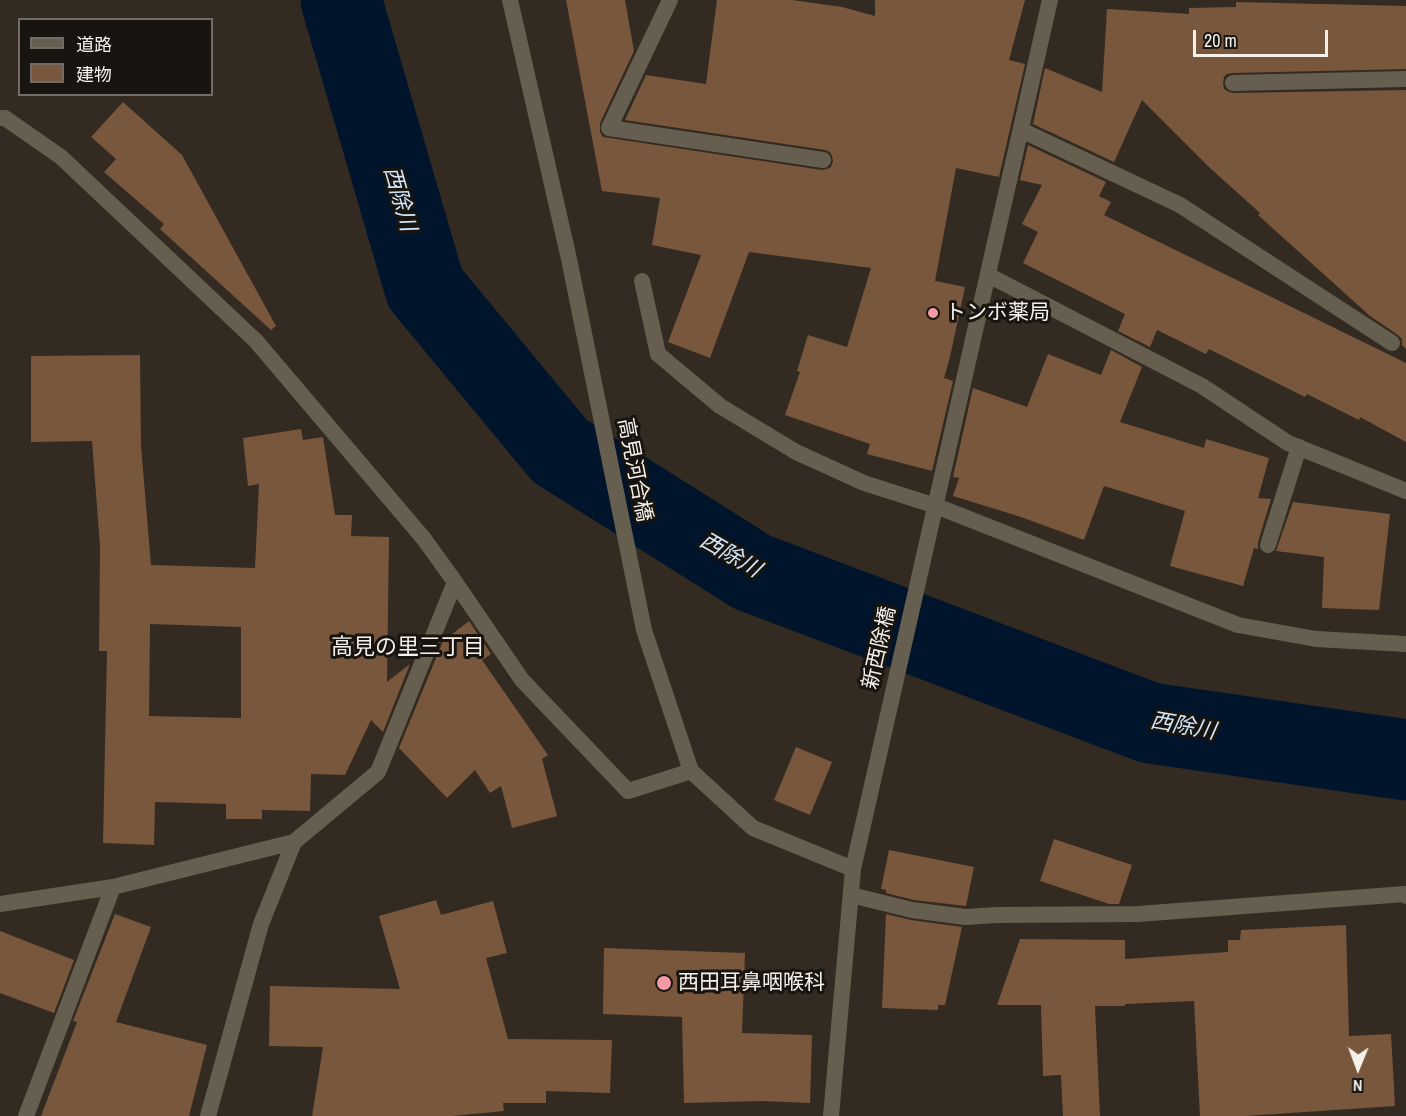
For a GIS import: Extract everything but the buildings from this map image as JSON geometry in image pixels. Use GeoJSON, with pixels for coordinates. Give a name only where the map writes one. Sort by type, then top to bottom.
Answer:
{"type":"FeatureCollection","features":[{"type":"Feature","properties":{"kind":"street","name":"高見河合橋"},"geometry":{"type":"LineString","coordinates":[[510,0],[569,259],[644,630],[692,771]]}},
{"type":"Feature","properties":{"kind":"street"},"geometry":{"type":"LineString","coordinates":[[670,0],[609,128],[823,160]]}},
{"type":"Feature","properties":{"kind":"street","name":"新西除橋"},"geometry":{"type":"LineString","coordinates":[[831,1116],[853,869],[1050,0]]}},
{"type":"Feature","properties":{"kind":"street"},"geometry":{"type":"LineString","coordinates":[[1233,83],[1406,79]]}},
{"type":"Feature","properties":{"kind":"street"},"geometry":{"type":"LineString","coordinates":[[0,118],[5,118],[61,157],[256,341],[424,539],[522,680],[628,791],[692,771],[753,828],[853,869]]}},
{"type":"Feature","properties":{"kind":"street"},"geometry":{"type":"LineString","coordinates":[[1021,130],[1180,205],[1392,343]]}},
{"type":"Feature","properties":{"kind":"street"},"geometry":{"type":"LineString","coordinates":[[988,275],[1202,386],[1288,443],[1406,491]]}},
{"type":"Feature","properties":{"kind":"street"},"geometry":{"type":"LineString","coordinates":[[642,281],[658,354],[720,406],[796,452],[864,483],[935,508],[1238,625],[1316,639],[1406,644]]}},
{"type":"Feature","properties":{"kind":"street"},"geometry":{"type":"LineString","coordinates":[[1268,545],[1299,447]]}},
{"type":"Feature","properties":{"kind":"street"},"geometry":{"type":"LineString","coordinates":[[0,904],[113,887],[294,842],[378,772],[455,582]]}},
{"type":"Feature","properties":{"kind":"street"},"geometry":{"type":"LineString","coordinates":[[208,1116],[261,924],[294,842]]}},
{"type":"Feature","properties":{"kind":"street"},"geometry":{"type":"LineString","coordinates":[[26,1116],[113,887]]}},
{"type":"Feature","properties":{"kind":"street"},"geometry":{"type":"LineString","coordinates":[[851,895],[912,910],[965,916],[1138,914],[1405,894],[1406,896]]}},
{"type":"Feature","properties":{"kind":"waterway","name":"西除川"},"geometry":{"type":"LineString","coordinates":[[341,0],[425,288],[560,451],[752,572],[1150,723],[1406,760]]}},
{"type":"Feature","properties":{"kind":"place","name":"トンボ薬局"},"geometry":{"type":"Point","coordinates":[933,313]}},
{"type":"Feature","properties":{"kind":"place","name":"西田耳鼻咽喉科"},"geometry":{"type":"Point","coordinates":[664,983]}},
{"type":"Feature","properties":{"kind":"district","name":"高見の里三丁目"},"geometry":{"type":"Point","coordinates":[408,648]}}]}
